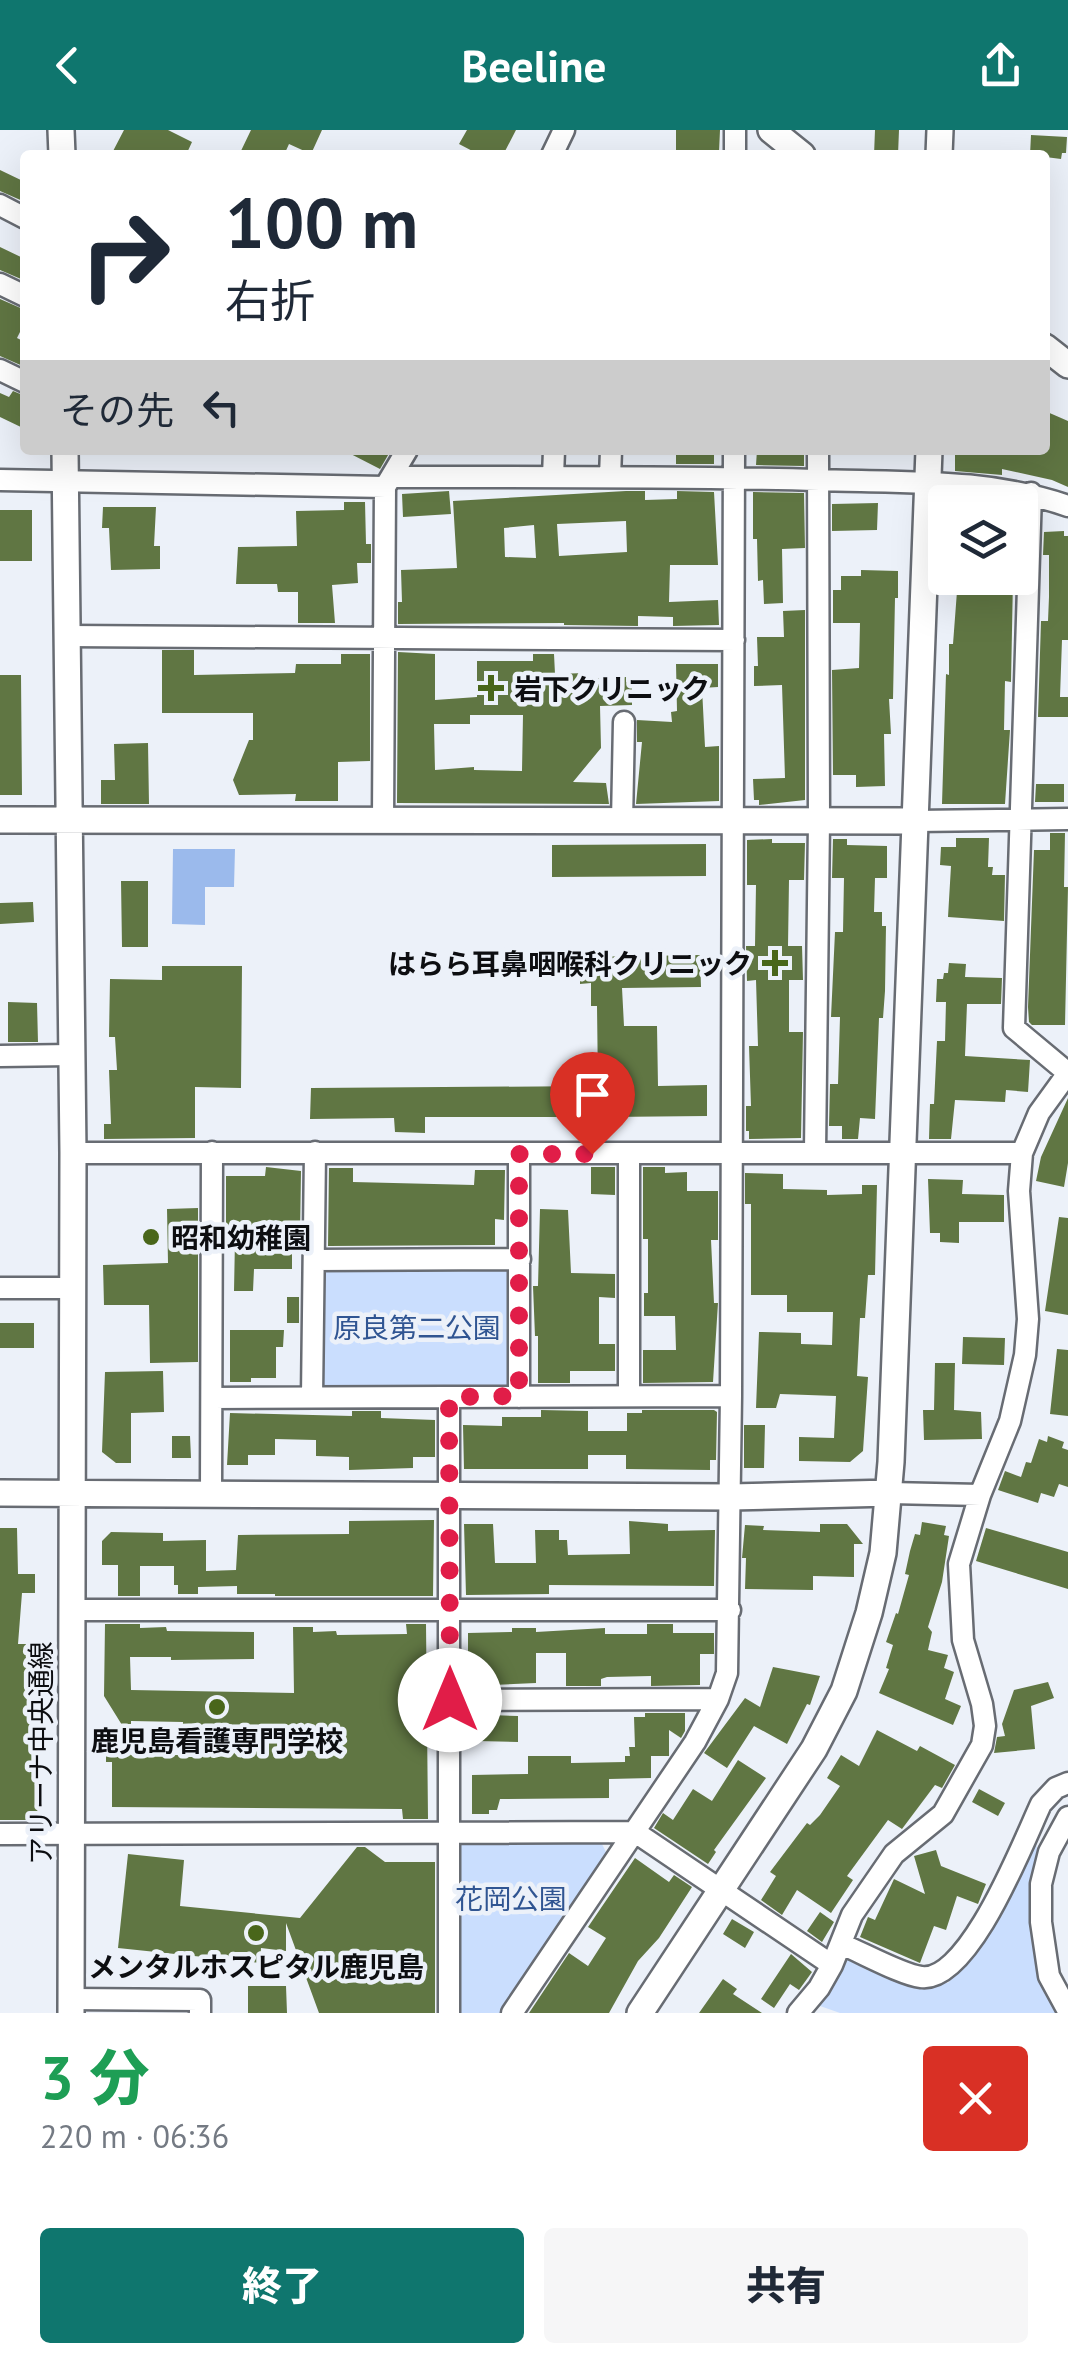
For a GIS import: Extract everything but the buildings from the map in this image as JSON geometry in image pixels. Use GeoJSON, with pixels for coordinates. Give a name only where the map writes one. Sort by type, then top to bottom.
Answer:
{"type":"FeatureCollection","features":[{"type":"Feature","properties":{"kind":"street"},"geometry":{"type":"LineString","coordinates":[[771,130],[796,150]]}},
{"type":"Feature","properties":{"kind":"street","name":"アリーナ中央通線"},"geometry":{"type":"LineString","coordinates":[[65,455],[73,1153],[70,2006]]}},
{"type":"Feature","properties":{"kind":"street"},"geometry":{"type":"LineString","coordinates":[[383,819],[390,482],[404,455]]}},
{"type":"Feature","properties":{"kind":"street"},"geometry":{"type":"LineString","coordinates":[[553,477],[554,455]]}},
{"type":"Feature","properties":{"kind":"street"},"geometry":{"type":"LineString","coordinates":[[610,455],[610,477]]}},
{"type":"Feature","properties":{"kind":"street"},"geometry":{"type":"LineString","coordinates":[[512,2013],[695,1742],[727,1674],[734,455]]}},
{"type":"Feature","properties":{"kind":"street"},"geometry":{"type":"LineString","coordinates":[[816,1152],[820,820],[818,455]]}},
{"type":"Feature","properties":{"kind":"street"},"geometry":{"type":"LineString","coordinates":[[640,2013],[814,1749],[844,1691],[873,1598],[890,1493],[928,455]]}},
{"type":"Feature","properties":{"kind":"street"},"geometry":{"type":"LineString","coordinates":[[0,480],[390,482],[610,477],[976,485]]}},
{"type":"Feature","properties":{"kind":"street"},"geometry":{"type":"LineString","coordinates":[[1038,495],[1068,506]]}},
{"type":"Feature","properties":{"kind":"street"},"geometry":{"type":"LineString","coordinates":[[798,2013],[832,1965],[852,1915],[894,1854],[944,1814],[982,1745],[985,1726],[964,1640],[959,1564],[980,1494],[1010,1420],[1025,1355],[1028,1318],[1019,1191],[1022,1153],[1039,1113],[1068,1073],[1014,1028],[1028,595]]}},
{"type":"Feature","properties":{"kind":"street"},"geometry":{"type":"LineString","coordinates":[[66,636],[734,640]]}},
{"type":"Feature","properties":{"kind":"street"},"geometry":{"type":"LineString","coordinates":[[622,822],[624,722]]}},
{"type":"Feature","properties":{"kind":"street"},"geometry":{"type":"LineString","coordinates":[[0,820],[1068,820]]}},
{"type":"Feature","properties":{"kind":"street"},"geometry":{"type":"LineString","coordinates":[[0,1056],[71,1054]]}},
{"type":"Feature","properties":{"kind":"street"},"geometry":{"type":"LineString","coordinates":[[211,1494],[212,1152]]}},
{"type":"Feature","properties":{"kind":"street"},"geometry":{"type":"LineString","coordinates":[[312,1397],[314,1152]]}},
{"type":"Feature","properties":{"kind":"street"},"geometry":{"type":"LineString","coordinates":[[73,1153],[1022,1153]]}},
{"type":"Feature","properties":{"kind":"street"},"geometry":{"type":"LineString","coordinates":[[519,1154],[519,1396]]}},
{"type":"Feature","properties":{"kind":"street"},"geometry":{"type":"LineString","coordinates":[[628,1154],[629,1396]]}},
{"type":"Feature","properties":{"kind":"street"},"geometry":{"type":"LineString","coordinates":[[314,1260],[520,1259]]}},
{"type":"Feature","properties":{"kind":"street"},"geometry":{"type":"LineString","coordinates":[[0,1288],[70,1288]]}},
{"type":"Feature","properties":{"kind":"street"},"geometry":{"type":"LineString","coordinates":[[212,1398],[731,1396]]}},
{"type":"Feature","properties":{"kind":"street"},"geometry":{"type":"LineString","coordinates":[[449,1397],[449,2013]]}},
{"type":"Feature","properties":{"kind":"street"},"geometry":{"type":"LineString","coordinates":[[0,1494],[980,1494]]}},
{"type":"Feature","properties":{"kind":"street"},"geometry":{"type":"LineString","coordinates":[[71,1610],[730,1610]]}},
{"type":"Feature","properties":{"kind":"street"},"geometry":{"type":"LineString","coordinates":[[450,1700],[718,1700]]}},
{"type":"Feature","properties":{"kind":"street"},"geometry":{"type":"LineString","coordinates":[[841,1944],[922,1978],[939,1974],[952,1965],[993,1906],[1041,1804],[1056,1788],[1068,1783]]}},
{"type":"Feature","properties":{"kind":"street"},"geometry":{"type":"LineString","coordinates":[[1068,1817],[1049,1852],[1041,1903],[1049,1976],[1068,2011]]}},
{"type":"Feature","properties":{"kind":"street"},"geometry":{"type":"LineString","coordinates":[[0,1834],[635,1832],[832,1965]]}},
{"type":"Feature","properties":{"kind":"street"},"geometry":{"type":"LineString","coordinates":[[70,2006],[200,2000],[200,2013]]}},
{"type":"Feature","properties":{"kind":"green space","name":"原良第二公園"},"geometry":{"type":"Polygon","coordinates":[[[503,1264],[513,1271],[513,1381],[507,1390],[329,1389],[322,1383],[321,1274],[328,1265],[503,1264]]]}},
{"type":"Feature","properties":{"kind":"green space"},"geometry":{"type":"Polygon","coordinates":[[[1035,1836],[1061,2013],[840,2013],[820,2006],[845,1952],[921,1981],[948,1983],[990,1933],[1035,1836]]]}},
{"type":"Feature","properties":{"kind":"green space","name":"花岡公園"},"geometry":{"type":"Polygon","coordinates":[[[600,1840],[608,1856],[501,2013],[455,2013],[455,1847],[461,1841],[600,1840]]]}},
{"type":"Feature","properties":{"kind":"shaded area"},"geometry":{"type":"Polygon","coordinates":[[[173,849],[235,849],[234,887],[205,887],[205,925],[172,924],[173,849]]]}},
{"type":"Feature","properties":{"kind":"place","name":"岩下クリニック"},"geometry":{"type":"Point","coordinates":[491,688]}},
{"type":"Feature","properties":{"kind":"place","name":"はらら耳鼻咽喉科クリニック"},"geometry":{"type":"Point","coordinates":[775,963]}},
{"type":"Feature","properties":{"kind":"place","name":"昭和幼稚園"},"geometry":{"type":"Point","coordinates":[151,1237]}},
{"type":"Feature","properties":{"kind":"place","name":"鹿児島看護専門学校"},"geometry":{"type":"Point","coordinates":[217,1707]}},
{"type":"Feature","properties":{"kind":"place","name":"メンタルホスピタル鹿児島"},"geometry":{"type":"Point","coordinates":[256,1933]}},
{"type":"Feature","properties":{"kind":"route"},"geometry":{"type":"LineString","coordinates":[[450,1700],[449,1397],[519,1396],[519,1154],[592,1154]]}}]}
